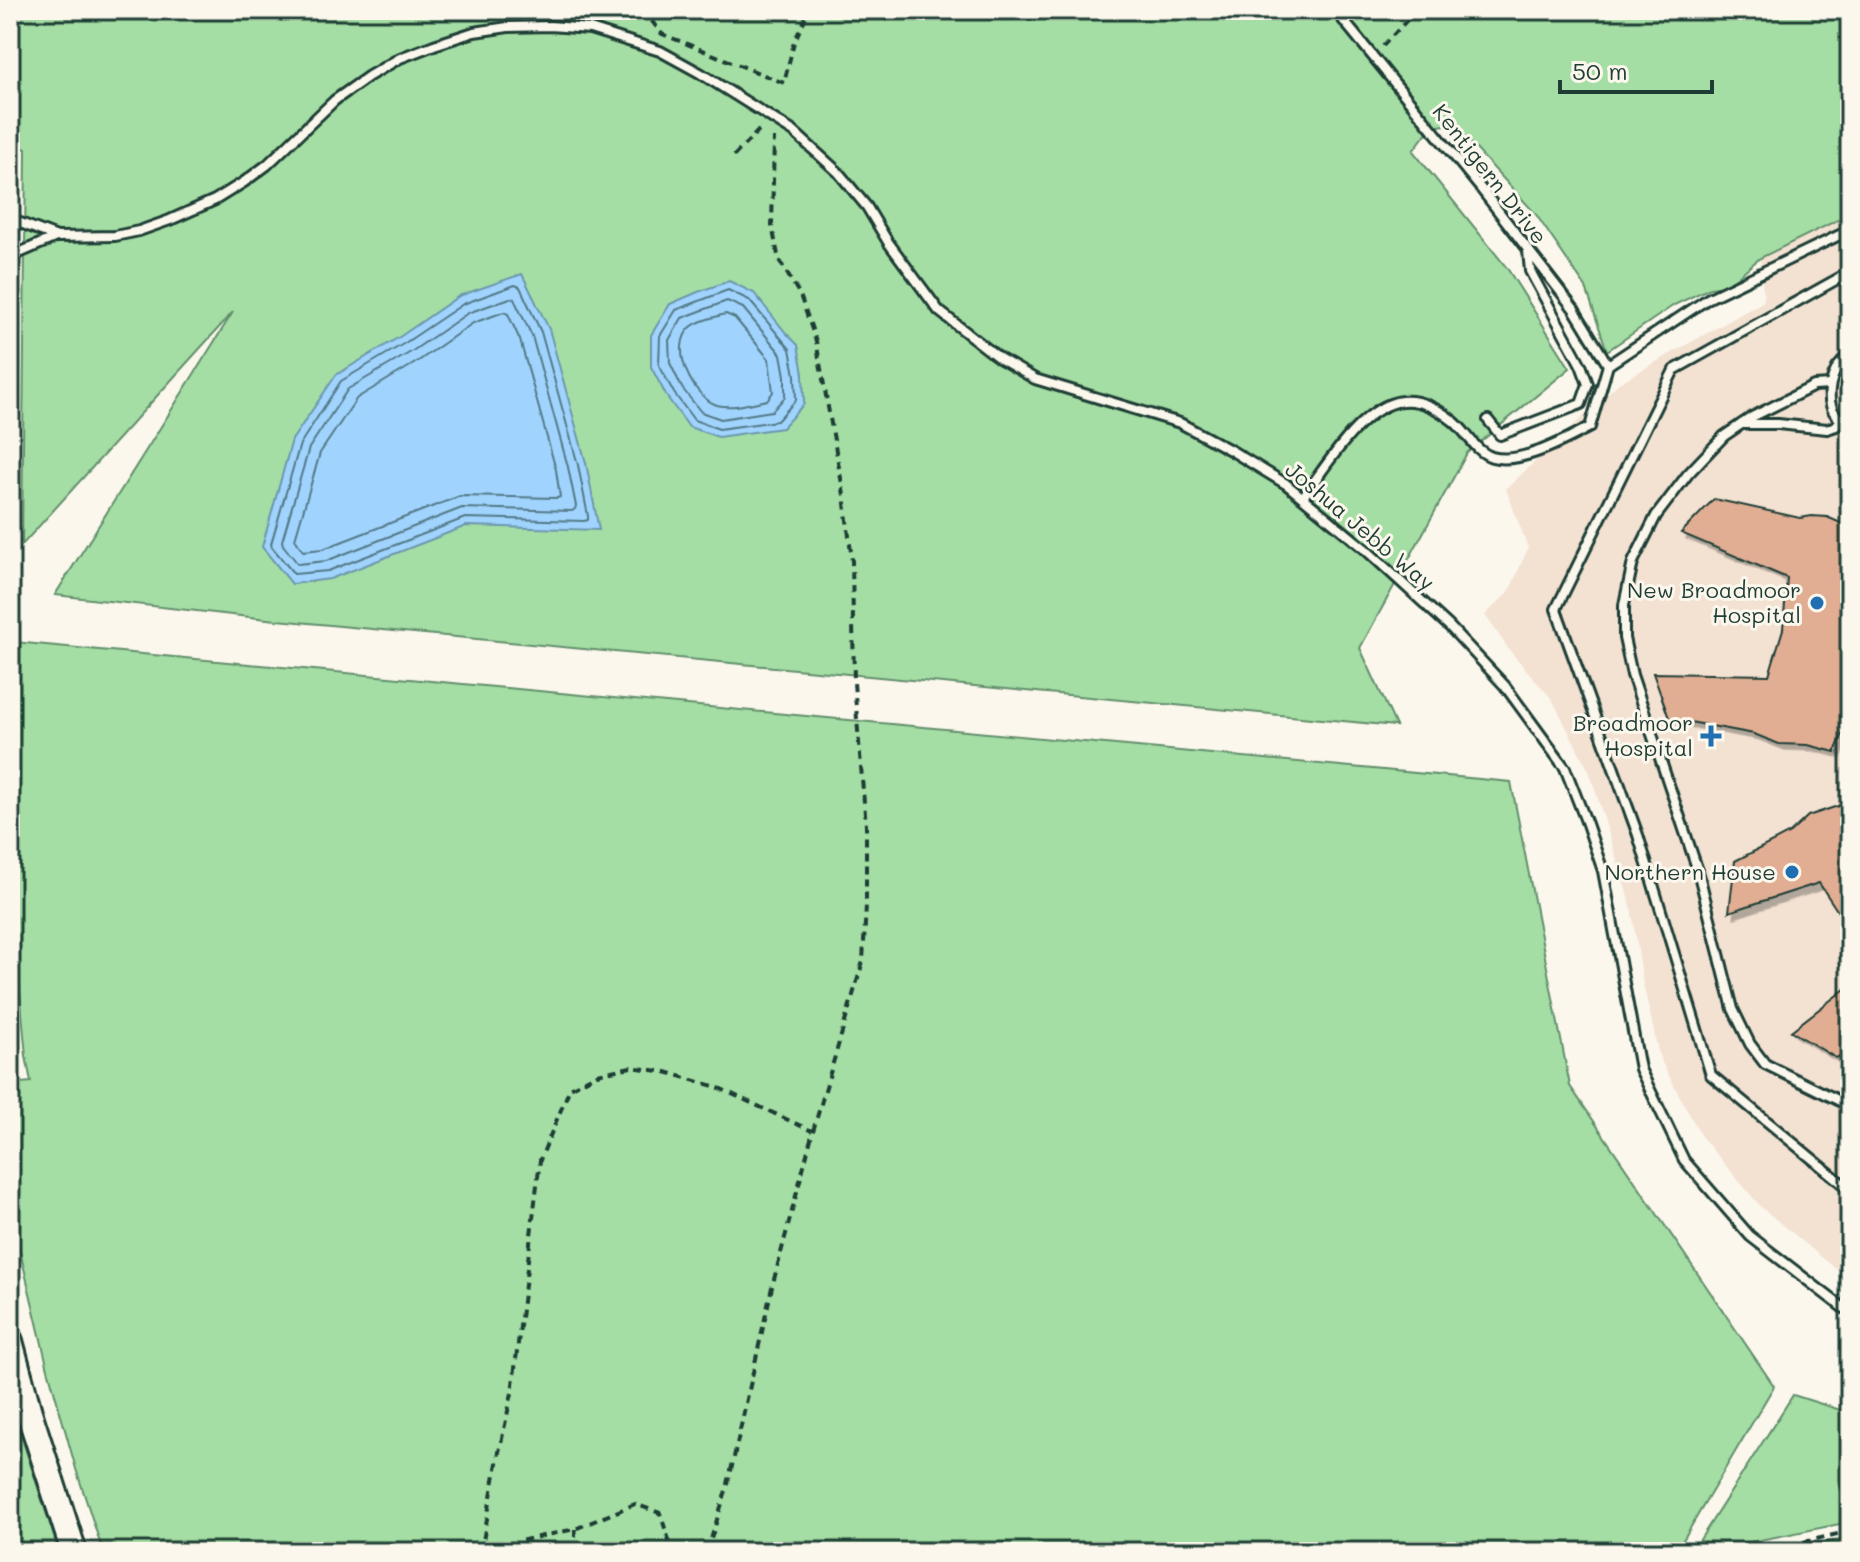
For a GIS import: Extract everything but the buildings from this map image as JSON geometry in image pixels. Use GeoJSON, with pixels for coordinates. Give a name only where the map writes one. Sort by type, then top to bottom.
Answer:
{"type":"FeatureCollection","features":[{"type":"Feature","properties":{"kind":"main road"},"geometry":{"type":"LineString","coordinates":[[10,1341],[29,1412],[74,1552]]}},
{"type":"Feature","properties":{"kind":"lane","name":"Kentigern Drive"},"geometry":{"type":"LineString","coordinates":[[1335,10],[1574,309],[1608,365]]}},
{"type":"Feature","properties":{"kind":"lane","name":"Joshua Jebb Way"},"geometry":{"type":"LineString","coordinates":[[10,219],[57,237],[115,236],[170,220],[215,200],[267,165],[335,100],[400,58],[474,32],[508,27],[590,29],[626,39],[660,51],[777,120],[838,172],[867,207],[888,242],[939,311],[999,358],[1035,379],[1180,423],[1286,484],[1364,548],[1449,626],[1505,686],[1565,768],[1587,824],[1603,871],[1640,1069],[1684,1160],[1750,1236],[1850,1311]]}},
{"type":"Feature","properties":{"kind":"lane"},"geometry":{"type":"LineString","coordinates":[[1303,497],[1358,426],[1378,410],[1400,401],[1433,407],[1456,422],[1483,453],[1495,458],[1514,458],[1554,445],[1590,427],[1608,365],[1709,298],[1850,230]]}},
{"type":"Feature","properties":{"kind":"lane","name":"Joshua Jebb Way"},"geometry":{"type":"LineString","coordinates":[[10,257],[57,237]]}},
{"type":"Feature","properties":{"kind":"lane"},"geometry":{"type":"LineString","coordinates":[[1488,420],[1500,435],[1581,404],[1588,384],[1581,365],[1530,271],[1528,250]]}},
{"type":"Feature","properties":{"kind":"lane"},"geometry":{"type":"LineString","coordinates":[[1850,272],[1674,370],[1556,609],[1638,835],[1711,1075],[1850,1190]]}},
{"type":"Feature","properties":{"kind":"lane"},"geometry":{"type":"LineString","coordinates":[[1741,424],[1827,429],[1845,422],[1833,413],[1829,403],[1830,385],[1837,368],[1850,352]]}},
{"type":"Feature","properties":{"kind":"lane"},"geometry":{"type":"LineString","coordinates":[[1830,385],[1814,386],[1752,417],[1724,436],[1688,474],[1656,516],[1633,562],[1624,605],[1624,638],[1632,675],[1698,871],[1738,1021],[1765,1064],[1850,1106]]}},
{"type":"Feature","properties":{"kind":"path"},"geometry":{"type":"LineString","coordinates":[[643,10],[662,34],[784,83],[794,42],[809,10]]}},
{"type":"Feature","properties":{"kind":"path"},"geometry":{"type":"LineString","coordinates":[[1374,57],[1409,18],[1410,10]]}},
{"type":"Feature","properties":{"kind":"path"},"geometry":{"type":"LineString","coordinates":[[734,156],[758,131],[777,120]]}},
{"type":"Feature","properties":{"kind":"path"},"geometry":{"type":"LineString","coordinates":[[707,1552],[728,1484],[772,1287],[813,1131],[863,961],[866,826],[856,703],[852,561],[844,495],[816,341],[800,295],[779,260],[772,226],[774,138]]}},
{"type":"Feature","properties":{"kind":"path"},"geometry":{"type":"LineString","coordinates":[[481,1552],[512,1393],[540,1160],[570,1088],[597,1074],[631,1067],[666,1072],[717,1087],[813,1131]]}},
{"type":"Feature","properties":{"kind":"path"},"geometry":{"type":"LineString","coordinates":[[516,1552],[520,1541],[575,1529],[635,1504],[660,1513],[673,1552]]}},
{"type":"Feature","properties":{"kind":"path"},"geometry":{"type":"LineString","coordinates":[[575,1529],[575,1552]]}},
{"type":"Feature","properties":{"kind":"path"},"geometry":{"type":"LineString","coordinates":[[1762,1552],[1850,1531]]}},
{"type":"Feature","properties":{"kind":"shaded area","name":"Broadmoor Hospital"},"geometry":{"type":"Polygon","coordinates":[[[1850,214],[1850,1277],[1761,1207],[1701,1136],[1660,1059],[1643,983],[1631,906],[1590,773],[1552,699],[1510,651],[1485,615],[1509,592],[1528,548],[1506,489],[1619,383],[1764,301],[1760,258],[1850,214]]]}},
{"type":"Feature","properties":{"kind":"green space"},"geometry":{"type":"Polygon","coordinates":[[[10,10],[1850,10],[1850,214],[1760,258],[1726,286],[1710,288],[1674,305],[1607,351],[1586,288],[1535,213],[1453,124],[1431,127],[1413,151],[1507,268],[1570,368],[1467,453],[1360,648],[1396,726],[267,619],[55,595],[233,312],[22,545],[26,149],[10,142],[10,10]]]}},
{"type":"Feature","properties":{"kind":"green space"},"geometry":{"type":"Polygon","coordinates":[[[14,642],[1511,782],[1570,1086],[1774,1386],[1676,1552],[103,1552],[48,1369],[10,1209],[10,1016],[21,1083],[31,1082],[10,882],[10,650],[14,642]]]}},
{"type":"Feature","properties":{"kind":"green space"},"geometry":{"type":"Polygon","coordinates":[[[10,1393],[24,1445],[59,1552],[10,1552],[10,1393]]]}},
{"type":"Feature","properties":{"kind":"green space"},"geometry":{"type":"Polygon","coordinates":[[[1793,1395],[1850,1413],[1850,1522],[1692,1552],[1793,1395]]]}},
{"type":"Feature","properties":{"kind":"green space"},"geometry":{"type":"Polygon","coordinates":[[[1850,1537],[1850,1552],[1785,1552],[1850,1537]]]}},
{"type":"Feature","properties":{"kind":"water"},"geometry":{"type":"Polygon","coordinates":[[[522,274],[549,329],[586,463],[599,530],[466,526],[330,579],[292,584],[262,547],[292,440],[336,375],[459,296],[522,274]]]}},
{"type":"Feature","properties":{"kind":"water"},"geometry":{"type":"Polygon","coordinates":[[[729,281],[754,293],[798,345],[804,404],[782,428],[718,437],[689,427],[667,397],[651,367],[651,335],[670,304],[729,281]]]}},
{"type":"Feature","properties":{"kind":"place","name":"New Broadmoor Hospital"},"geometry":{"type":"Point","coordinates":[1817,603]}},
{"type":"Feature","properties":{"kind":"place","name":"Broadmoor Hospital"},"geometry":{"type":"Point","coordinates":[1711,736]}},
{"type":"Feature","properties":{"kind":"place","name":"Northern House"},"geometry":{"type":"Point","coordinates":[1792,872]}}]}
